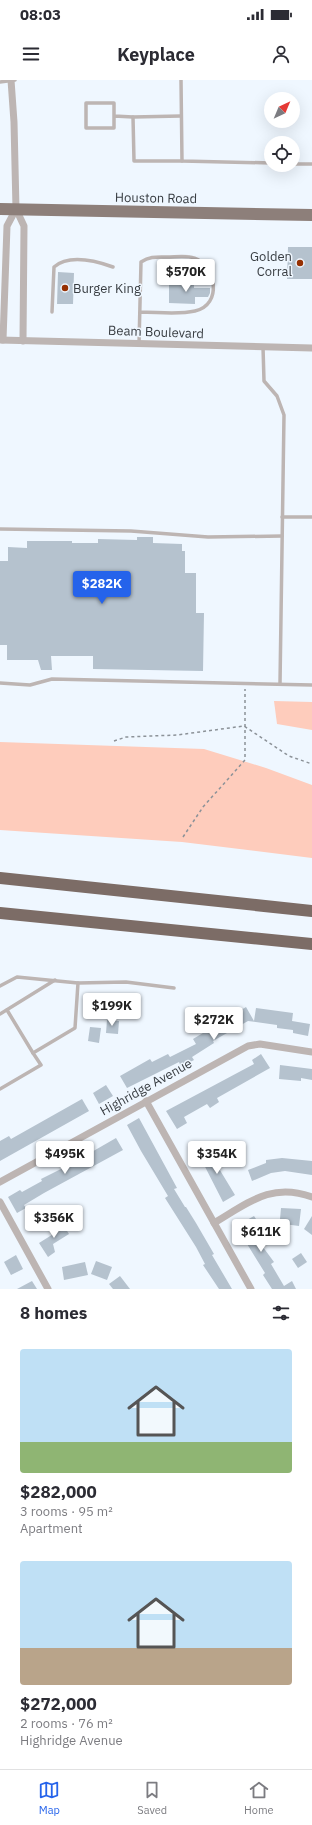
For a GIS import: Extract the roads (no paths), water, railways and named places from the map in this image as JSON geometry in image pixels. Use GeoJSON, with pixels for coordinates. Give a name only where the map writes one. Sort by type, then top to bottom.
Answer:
{"type":"FeatureCollection","features":[{"type":"Feature","properties":{"kind":"highway"},"geometry":{"type":"LineString","coordinates":[[0,878],[312,911]]}},
{"type":"Feature","properties":{"kind":"highway"},"geometry":{"type":"LineString","coordinates":[[0,913],[312,944]]}},
{"type":"Feature","properties":{"kind":"main road","name":"Houston Road"},"geometry":{"type":"LineString","coordinates":[[0,209],[312,215]]}},
{"type":"Feature","properties":{"kind":"street"},"geometry":{"type":"LineString","coordinates":[[13,80],[16,209],[24,226],[22,341]]}},
{"type":"Feature","properties":{"kind":"street"},"geometry":{"type":"LineString","coordinates":[[2,340],[7,226],[16,209]]}},
{"type":"Feature","properties":{"kind":"street","name":"Beam Boulevard"},"geometry":{"type":"LineString","coordinates":[[2,340],[312,348]]}},
{"type":"Feature","properties":{"kind":"street","name":"Highridge Avenue"},"geometry":{"type":"LineString","coordinates":[[0,1182],[146,1101],[254,1044],[312,1052]]}},
{"type":"Feature","properties":{"kind":"street"},"geometry":{"type":"LineString","coordinates":[[146,1101],[251,1289]]}},
{"type":"Feature","properties":{"kind":"street"},"geometry":{"type":"LineString","coordinates":[[214,1223],[264,1194],[290,1190],[312,1197]]}},
{"type":"Feature","properties":{"kind":"street"},"geometry":{"type":"LineString","coordinates":[[0,1202],[48,1289]]}},
{"type":"Feature","properties":{"kind":"lane"},"geometry":{"type":"LineString","coordinates":[[0,82],[13,80]]}},
{"type":"Feature","properties":{"kind":"lane"},"geometry":{"type":"LineString","coordinates":[[181,80],[182,161]]}},
{"type":"Feature","properties":{"kind":"lane"},"geometry":{"type":"LineString","coordinates":[[86,103],[114,103],[114,116],[114,128],[86,128],[86,103]]}},
{"type":"Feature","properties":{"kind":"lane"},"geometry":{"type":"LineString","coordinates":[[114,116],[181,116]]}},
{"type":"Feature","properties":{"kind":"lane"},"geometry":{"type":"LineString","coordinates":[[133,117],[134,161],[264,163]]}},
{"type":"Feature","properties":{"kind":"lane"},"geometry":{"type":"LineString","coordinates":[[300,164],[312,164]]}},
{"type":"Feature","properties":{"kind":"lane"},"geometry":{"type":"LineString","coordinates":[[139,344],[141,262],[148,257],[195,258],[207,268],[214,283],[213,298],[208,304],[197,311],[140,312]]}},
{"type":"Feature","properties":{"kind":"lane"},"geometry":{"type":"LineString","coordinates":[[52,312],[54,267],[59,262],[94,260],[113,267]]}},
{"type":"Feature","properties":{"kind":"lane"},"geometry":{"type":"LineString","coordinates":[[263,347],[264,381],[277,396],[284,415],[280,684]]}},
{"type":"Feature","properties":{"kind":"lane"},"geometry":{"type":"LineString","coordinates":[[282,517],[312,517]]}},
{"type":"Feature","properties":{"kind":"lane"},"geometry":{"type":"LineString","coordinates":[[0,529],[131,531],[208,537],[282,536]]}},
{"type":"Feature","properties":{"kind":"lane"},"geometry":{"type":"LineString","coordinates":[[0,683],[30,685],[52,679],[312,685]]}},
{"type":"Feature","properties":{"kind":"lane"},"geometry":{"type":"LineString","coordinates":[[0,986],[17,977],[78,983],[126,982],[174,988]]}},
{"type":"Feature","properties":{"kind":"lane"},"geometry":{"type":"LineString","coordinates":[[0,1014],[56,980]]}},
{"type":"Feature","properties":{"kind":"lane"},"geometry":{"type":"LineString","coordinates":[[33,1053],[75,1028],[78,983]]}},
{"type":"Feature","properties":{"kind":"lane"},"geometry":{"type":"LineString","coordinates":[[0,1089],[41,1065],[7,1010]]}},
{"type":"Feature","properties":{"kind":"place","name":"Golden Corral"},"geometry":{"type":"Point","coordinates":[300,263]}},
{"type":"Feature","properties":{"kind":"place","name":"Burger King"},"geometry":{"type":"Point","coordinates":[65,288]}}]}
